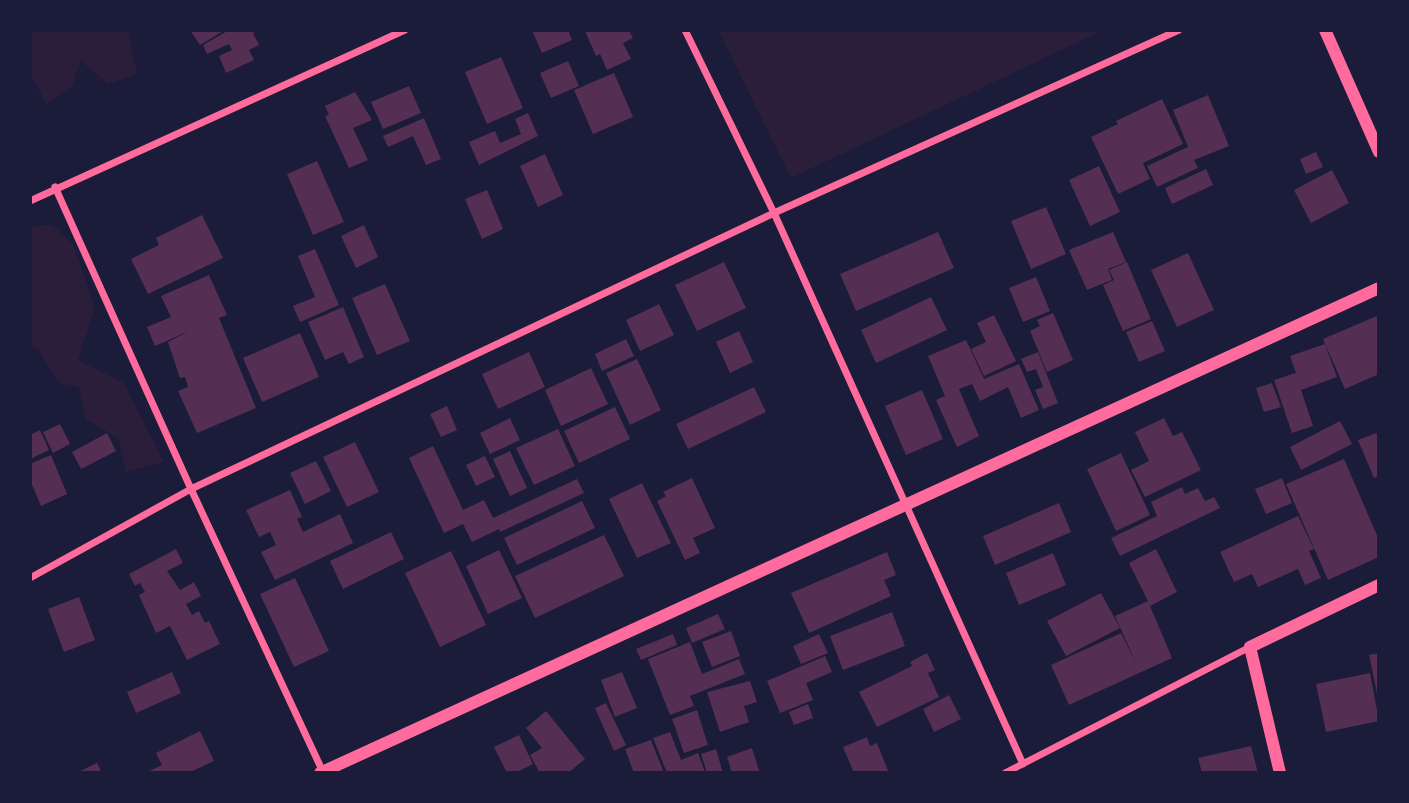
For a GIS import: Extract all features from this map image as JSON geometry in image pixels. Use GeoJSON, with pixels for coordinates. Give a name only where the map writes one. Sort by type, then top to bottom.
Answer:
{"type":"FeatureCollection","features":[{"type":"Feature","properties":{"kind":"street"},"geometry":{"type":"LineString","coordinates":[[30,201],[55,187],[405,30]]}},
{"type":"Feature","properties":{"kind":"street"},"geometry":{"type":"LineString","coordinates":[[685,30],[774,214],[1023,764]]}},
{"type":"Feature","properties":{"kind":"street"},"geometry":{"type":"LineString","coordinates":[[30,578],[191,489],[774,214],[1179,30]]}},
{"type":"Feature","properties":{"kind":"street"},"geometry":{"type":"LineString","coordinates":[[1325,30],[1379,152]]}},
{"type":"Feature","properties":{"kind":"street"},"geometry":{"type":"LineString","coordinates":[[55,187],[323,773],[1379,288]]}},
{"type":"Feature","properties":{"kind":"street"},"geometry":{"type":"LineString","coordinates":[[1004,773],[1379,585]]}},
{"type":"Feature","properties":{"kind":"street"},"geometry":{"type":"LineString","coordinates":[[1250,648],[1280,773]]}},
{"type":"Feature","properties":{"kind":"shaded area"},"geometry":{"type":"Polygon","coordinates":[[[30,30],[128,30],[137,74],[108,84],[81,61],[72,86],[47,104],[30,75],[30,30]]]}},
{"type":"Feature","properties":{"kind":"shaded area"},"geometry":{"type":"Polygon","coordinates":[[[718,30],[1104,30],[791,178],[718,30]]]}},
{"type":"Feature","properties":{"kind":"shaded area"},"geometry":{"type":"Polygon","coordinates":[[[52,225],[73,244],[95,308],[78,360],[124,383],[164,462],[126,472],[118,438],[85,419],[79,387],[58,383],[38,349],[30,347],[30,227],[52,225]]]}},
{"type":"Feature","properties":{"kind":"building"},"geometry":{"type":"Polygon","coordinates":[[[190,30],[225,30],[200,45],[190,30]]]}},
{"type":"Feature","properties":{"kind":"building"},"geometry":{"type":"Polygon","coordinates":[[[229,30],[260,30],[253,33],[259,45],[249,50],[254,60],[226,73],[219,56],[232,50],[229,44],[207,54],[203,45],[229,30]]]}},
{"type":"Feature","properties":{"kind":"building"},"geometry":{"type":"Polygon","coordinates":[[[532,30],[568,30],[572,40],[542,53],[532,30]]]}},
{"type":"Feature","properties":{"kind":"building"},"geometry":{"type":"Polygon","coordinates":[[[629,30],[633,38],[623,43],[631,59],[607,70],[600,54],[596,56],[585,31],[629,30]]]}},
{"type":"Feature","properties":{"kind":"building"},"geometry":{"type":"Polygon","coordinates":[[[501,57],[523,108],[487,124],[465,72],[501,57]]]}},
{"type":"Feature","properties":{"kind":"building"},"geometry":{"type":"Polygon","coordinates":[[[568,61],[579,86],[551,98],[540,73],[568,61]]]}},
{"type":"Feature","properties":{"kind":"building"},"geometry":{"type":"Polygon","coordinates":[[[614,73],[633,117],[593,134],[574,90],[614,73]]]}},
{"type":"Feature","properties":{"kind":"building"},"geometry":{"type":"Polygon","coordinates":[[[409,86],[421,113],[383,129],[371,102],[409,86]]]}},
{"type":"Feature","properties":{"kind":"building"},"geometry":{"type":"Polygon","coordinates":[[[355,92],[372,120],[353,128],[368,160],[349,168],[325,116],[329,115],[325,106],[355,92]]]}},
{"type":"Feature","properties":{"kind":"building"},"geometry":{"type":"Polygon","coordinates":[[[1208,95],[1229,146],[1194,160],[1198,168],[1157,187],[1147,166],[1188,147],[1173,110],[1208,95]]]}},
{"type":"Feature","properties":{"kind":"building"},"geometry":{"type":"Polygon","coordinates":[[[1162,99],[1183,144],[1143,163],[1150,179],[1118,194],[1091,137],[1118,124],[1116,121],[1162,99]]]}},
{"type":"Feature","properties":{"kind":"building"},"geometry":{"type":"Polygon","coordinates":[[[528,113],[538,136],[479,165],[469,142],[495,131],[500,143],[521,134],[515,119],[528,113]]]}},
{"type":"Feature","properties":{"kind":"building"},"geometry":{"type":"Polygon","coordinates":[[[424,118],[441,159],[426,165],[413,136],[388,147],[383,136],[424,118]]]}},
{"type":"Feature","properties":{"kind":"building"},"geometry":{"type":"Polygon","coordinates":[[[1316,152],[1323,167],[1306,174],[1300,159],[1316,152]]]}},
{"type":"Feature","properties":{"kind":"building"},"geometry":{"type":"Polygon","coordinates":[[[545,154],[563,195],[538,207],[520,166],[545,154]]]}},
{"type":"Feature","properties":{"kind":"building"},"geometry":{"type":"Polygon","coordinates":[[[317,161],[344,222],[313,235],[287,174],[317,161]]]}},
{"type":"Feature","properties":{"kind":"building"},"geometry":{"type":"Polygon","coordinates":[[[1099,166],[1120,212],[1090,226],[1069,180],[1099,166]]]}},
{"type":"Feature","properties":{"kind":"building"},"geometry":{"type":"Polygon","coordinates":[[[1206,169],[1213,185],[1172,204],[1165,188],[1206,169]]]}},
{"type":"Feature","properties":{"kind":"building"},"geometry":{"type":"Polygon","coordinates":[[[1332,170],[1349,203],[1311,223],[1294,190],[1332,170]]]}},
{"type":"Feature","properties":{"kind":"building"},"geometry":{"type":"Polygon","coordinates":[[[487,190],[503,229],[482,239],[465,199],[487,190]]]}},
{"type":"Feature","properties":{"kind":"building"},"geometry":{"type":"Polygon","coordinates":[[[1046,207],[1066,254],[1031,269],[1011,221],[1046,207]]]}},
{"type":"Feature","properties":{"kind":"building"},"geometry":{"type":"Polygon","coordinates":[[[202,215],[223,258],[148,294],[131,259],[159,245],[156,238],[202,215]]]}},
{"type":"Feature","properties":{"kind":"building"},"geometry":{"type":"Polygon","coordinates":[[[364,225],[378,257],[356,268],[341,236],[364,225]]]}},
{"type":"Feature","properties":{"kind":"building"},"geometry":{"type":"Polygon","coordinates":[[[938,232],[954,268],[856,311],[840,274],[938,232]]]}},
{"type":"Feature","properties":{"kind":"building"},"geometry":{"type":"Polygon","coordinates":[[[1113,232],[1126,262],[1108,269],[1112,280],[1087,290],[1069,250],[1113,232]]]}},
{"type":"Feature","properties":{"kind":"building"},"geometry":{"type":"Polygon","coordinates":[[[315,249],[339,305],[300,322],[293,306],[315,297],[298,256],[315,249]]]}},
{"type":"Feature","properties":{"kind":"building"},"geometry":{"type":"Polygon","coordinates":[[[1188,253],[1214,310],[1177,327],[1151,270],[1188,253]]]}},
{"type":"Feature","properties":{"kind":"building"},"geometry":{"type":"Polygon","coordinates":[[[724,262],[746,308],[697,331],[675,285],[724,262]]]}},
{"type":"Feature","properties":{"kind":"building"},"geometry":{"type":"Polygon","coordinates":[[[1127,262],[1151,319],[1123,331],[1103,285],[1114,280],[1109,270],[1127,262]]]}},
{"type":"Feature","properties":{"kind":"building"},"geometry":{"type":"Polygon","coordinates":[[[209,275],[227,315],[219,318],[256,408],[197,433],[178,391],[188,387],[185,377],[180,378],[168,342],[189,331],[155,346],[147,327],[171,317],[161,296],[209,275]]]}},
{"type":"Feature","properties":{"kind":"building"},"geometry":{"type":"Polygon","coordinates":[[[1036,277],[1050,311],[1023,322],[1009,288],[1036,277]]]}},
{"type":"Feature","properties":{"kind":"building"},"geometry":{"type":"Polygon","coordinates":[[[385,284],[410,341],[377,355],[352,298],[385,284]]]}},
{"type":"Feature","properties":{"kind":"building"},"geometry":{"type":"Polygon","coordinates":[[[931,297],[947,330],[876,363],[861,330],[931,297]]]}},
{"type":"Feature","properties":{"kind":"building"},"geometry":{"type":"Polygon","coordinates":[[[659,304],[674,335],[640,351],[626,320],[659,304]]]}},
{"type":"Feature","properties":{"kind":"building"},"geometry":{"type":"Polygon","coordinates":[[[343,307],[364,357],[349,364],[343,352],[325,360],[308,322],[343,307]]]}},
{"type":"Feature","properties":{"kind":"building"},"geometry":{"type":"Polygon","coordinates":[[[1053,313],[1073,360],[1047,372],[1030,331],[1040,326],[1037,320],[1053,313]]]}},
{"type":"Feature","properties":{"kind":"building"},"geometry":{"type":"Polygon","coordinates":[[[994,315],[1016,361],[984,376],[971,349],[986,342],[977,323],[994,315]]]}},
{"type":"Feature","properties":{"kind":"building"},"geometry":{"type":"Polygon","coordinates":[[[1379,315],[1379,374],[1345,389],[1323,339],[1379,315]]]}},
{"type":"Feature","properties":{"kind":"building"},"geometry":{"type":"Polygon","coordinates":[[[1152,321],[1165,351],[1139,362],[1126,332],[1152,321]]]}},
{"type":"Feature","properties":{"kind":"building"},"geometry":{"type":"Polygon","coordinates":[[[739,331],[753,362],[730,373],[716,342],[739,331]]]}},
{"type":"Feature","properties":{"kind":"building"},"geometry":{"type":"Polygon","coordinates":[[[300,333],[319,377],[262,402],[243,358],[300,333]]]}},
{"type":"Feature","properties":{"kind":"building"},"geometry":{"type":"Polygon","coordinates":[[[626,339],[634,356],[602,371],[595,354],[626,339]]]}},
{"type":"Feature","properties":{"kind":"building"},"geometry":{"type":"Polygon","coordinates":[[[966,340],[984,379],[1019,364],[1039,410],[1021,418],[1008,387],[980,401],[972,384],[959,389],[979,436],[957,447],[936,400],[945,396],[928,356],[966,340]]]}},
{"type":"Feature","properties":{"kind":"building"},"geometry":{"type":"Polygon","coordinates":[[[1325,344],[1337,377],[1301,390],[1313,426],[1292,433],[1274,380],[1296,373],[1290,356],[1325,344]]]}},
{"type":"Feature","properties":{"kind":"building"},"geometry":{"type":"Polygon","coordinates":[[[529,352],[545,387],[498,409],[482,374],[529,352]]]}},
{"type":"Feature","properties":{"kind":"building"},"geometry":{"type":"Polygon","coordinates":[[[1038,352],[1058,403],[1043,409],[1035,390],[1043,387],[1036,369],[1027,372],[1021,359],[1038,352]]]}},
{"type":"Feature","properties":{"kind":"building"},"geometry":{"type":"Polygon","coordinates":[[[637,359],[661,410],[630,425],[606,373],[637,359]]]}},
{"type":"Feature","properties":{"kind":"building"},"geometry":{"type":"Polygon","coordinates":[[[591,368],[608,404],[561,426],[545,390],[591,368]]]}},
{"type":"Feature","properties":{"kind":"building"},"geometry":{"type":"Polygon","coordinates":[[[1272,383],[1281,407],[1264,412],[1256,388],[1272,383]]]}},
{"type":"Feature","properties":{"kind":"building"},"geometry":{"type":"Polygon","coordinates":[[[754,387],[766,412],[688,449],[676,424],[754,387]]]}},
{"type":"Feature","properties":{"kind":"building"},"geometry":{"type":"Polygon","coordinates":[[[922,390],[943,439],[906,455],[885,406],[922,390]]]}},
{"type":"Feature","properties":{"kind":"building"},"geometry":{"type":"Polygon","coordinates":[[[447,406],[457,430],[441,437],[430,414],[447,406]]]}},
{"type":"Feature","properties":{"kind":"building"},"geometry":{"type":"Polygon","coordinates":[[[615,407],[630,439],[579,463],[564,431],[615,407]]]}},
{"type":"Feature","properties":{"kind":"building"},"geometry":{"type":"Polygon","coordinates":[[[510,418],[520,440],[490,454],[480,433],[510,418]]]}},
{"type":"Feature","properties":{"kind":"building"},"geometry":{"type":"Polygon","coordinates":[[[1164,418],[1173,436],[1182,432],[1201,470],[1145,497],[1131,470],[1149,461],[1135,432],[1164,418]]]}},
{"type":"Feature","properties":{"kind":"building"},"geometry":{"type":"Polygon","coordinates":[[[1340,421],[1352,444],[1301,470],[1290,447],[1340,421]]]}},
{"type":"Feature","properties":{"kind":"building"},"geometry":{"type":"Polygon","coordinates":[[[60,424],[70,444],[53,453],[43,432],[60,424]]]}},
{"type":"Feature","properties":{"kind":"building"},"geometry":{"type":"Polygon","coordinates":[[[558,429],[575,466],[534,485],[516,448],[558,429]]]}},
{"type":"Feature","properties":{"kind":"building"},"geometry":{"type":"Polygon","coordinates":[[[40,430],[49,450],[30,459],[30,435],[40,430]]]}},
{"type":"Feature","properties":{"kind":"building"},"geometry":{"type":"Polygon","coordinates":[[[1379,432],[1379,476],[1374,478],[1358,440],[1379,432]]]}},
{"type":"Feature","properties":{"kind":"building"},"geometry":{"type":"Polygon","coordinates":[[[107,433],[116,451],[81,469],[72,452],[107,433]]]}},
{"type":"Feature","properties":{"kind":"building"},"geometry":{"type":"Polygon","coordinates":[[[355,442],[379,492],[347,507],[323,457],[355,442]]]}},
{"type":"Feature","properties":{"kind":"building"},"geometry":{"type":"Polygon","coordinates":[[[433,446],[463,510],[484,500],[493,518],[577,479],[584,493],[472,542],[463,524],[444,533],[409,458],[433,446]]]}},
{"type":"Feature","properties":{"kind":"building"},"geometry":{"type":"Polygon","coordinates":[[[510,451],[527,488],[510,496],[493,459],[510,451]]]}},
{"type":"Feature","properties":{"kind":"building"},"geometry":{"type":"Polygon","coordinates":[[[1121,453],[1150,515],[1116,531],[1087,469],[1121,453]]]}},
{"type":"Feature","properties":{"kind":"building"},"geometry":{"type":"Polygon","coordinates":[[[51,455],[67,494],[41,506],[30,480],[30,464],[51,455]]]}},
{"type":"Feature","properties":{"kind":"building"},"geometry":{"type":"Polygon","coordinates":[[[485,456],[495,477],[476,486],[466,465],[485,456]]]}},
{"type":"Feature","properties":{"kind":"building"},"geometry":{"type":"Polygon","coordinates":[[[1344,459],[1379,540],[1379,557],[1328,580],[1286,484],[1344,459]]]}},
{"type":"Feature","properties":{"kind":"building"},"geometry":{"type":"Polygon","coordinates":[[[316,461],[331,491],[305,504],[290,473],[316,461]]]}},
{"type":"Feature","properties":{"kind":"building"},"geometry":{"type":"Polygon","coordinates":[[[692,478],[715,528],[693,538],[700,553],[685,560],[657,501],[666,496],[663,492],[692,478]]]}},
{"type":"Feature","properties":{"kind":"building"},"geometry":{"type":"Polygon","coordinates":[[[1282,478],[1292,503],[1266,514],[1255,489],[1282,478]]]}},
{"type":"Feature","properties":{"kind":"building"},"geometry":{"type":"Polygon","coordinates":[[[642,483],[671,543],[637,558],[609,499],[642,483]]]}},
{"type":"Feature","properties":{"kind":"building"},"geometry":{"type":"Polygon","coordinates":[[[1182,487],[1185,494],[1198,488],[1205,501],[1214,497],[1220,508],[1120,556],[1111,538],[1157,516],[1151,502],[1182,487]]]}},
{"type":"Feature","properties":{"kind":"building"},"geometry":{"type":"Polygon","coordinates":[[[290,490],[302,517],[297,519],[303,532],[340,514],[353,543],[275,580],[261,552],[276,545],[270,532],[259,537],[246,510],[290,490]]]}},
{"type":"Feature","properties":{"kind":"building"},"geometry":{"type":"Polygon","coordinates":[[[582,501],[595,528],[517,565],[504,538],[582,501]]]}},
{"type":"Feature","properties":{"kind":"building"},"geometry":{"type":"Polygon","coordinates":[[[1059,503],[1071,532],[995,565],[983,536],[1059,503]]]}},
{"type":"Feature","properties":{"kind":"building"},"geometry":{"type":"Polygon","coordinates":[[[1298,516],[1314,549],[1309,551],[1321,578],[1305,585],[1298,569],[1258,587],[1252,574],[1234,582],[1220,552],[1298,516]]]}},
{"type":"Feature","properties":{"kind":"building"},"geometry":{"type":"Polygon","coordinates":[[[391,532],[404,559],[343,589],[330,561],[391,532]]]}},
{"type":"Feature","properties":{"kind":"building"},"geometry":{"type":"Polygon","coordinates":[[[604,535],[624,576],[535,618],[515,576],[604,535]]]}},
{"type":"Feature","properties":{"kind":"building"},"geometry":{"type":"Polygon","coordinates":[[[176,549],[183,563],[167,571],[180,590],[194,582],[201,596],[186,604],[192,615],[199,611],[205,623],[209,621],[220,644],[187,660],[170,626],[156,633],[139,595],[145,592],[140,583],[135,586],[129,574],[176,549]]]}},
{"type":"Feature","properties":{"kind":"building"},"geometry":{"type":"Polygon","coordinates":[[[1156,549],[1177,592],[1150,606],[1172,658],[1069,705],[1051,665],[1121,633],[1136,663],[1115,616],[1148,601],[1129,563],[1156,549]]]}},
{"type":"Feature","properties":{"kind":"building"},"geometry":{"type":"Polygon","coordinates":[[[499,550],[522,598],[488,614],[466,566],[499,550]]]}},
{"type":"Feature","properties":{"kind":"building"},"geometry":{"type":"Polygon","coordinates":[[[451,551],[486,625],[440,647],[405,573],[451,551]]]}},
{"type":"Feature","properties":{"kind":"building"},"geometry":{"type":"Polygon","coordinates":[[[887,552],[896,575],[884,580],[891,596],[809,633],[791,593],[887,552]]]}},
{"type":"Feature","properties":{"kind":"building"},"geometry":{"type":"Polygon","coordinates":[[[1053,553],[1066,585],[1019,605],[1006,573],[1053,553]]]}},
{"type":"Feature","properties":{"kind":"building"},"geometry":{"type":"Polygon","coordinates":[[[295,578],[329,651],[294,667],[260,594],[295,578]]]}},
{"type":"Feature","properties":{"kind":"building"},"geometry":{"type":"Polygon","coordinates":[[[1101,593],[1120,628],[1066,656],[1047,621],[1101,593]]]}},
{"type":"Feature","properties":{"kind":"building"},"geometry":{"type":"Polygon","coordinates":[[[79,597],[95,640],[64,652],[48,609],[79,597]]]}},
{"type":"Feature","properties":{"kind":"building"},"geometry":{"type":"Polygon","coordinates":[[[892,612],[905,646],[843,670],[830,636],[892,612]]]}},
{"type":"Feature","properties":{"kind":"building"},"geometry":{"type":"Polygon","coordinates":[[[718,614],[725,629],[692,643],[686,628],[718,614]]]}},
{"type":"Feature","properties":{"kind":"building"},"geometry":{"type":"Polygon","coordinates":[[[731,631],[740,656],[712,667],[702,642],[731,631]]]}},
{"type":"Feature","properties":{"kind":"building"},"geometry":{"type":"Polygon","coordinates":[[[673,634],[677,645],[641,660],[636,649],[673,634]]]}},
{"type":"Feature","properties":{"kind":"building"},"geometry":{"type":"Polygon","coordinates":[[[819,634],[828,653],[801,664],[793,646],[819,634]]]}},
{"type":"Feature","properties":{"kind":"building"},"geometry":{"type":"Polygon","coordinates":[[[690,642],[702,674],[739,659],[745,674],[690,696],[694,706],[670,715],[648,659],[690,642]]]}},
{"type":"Feature","properties":{"kind":"building"},"geometry":{"type":"Polygon","coordinates":[[[927,653],[935,670],[928,673],[939,697],[877,727],[859,692],[912,666],[910,662],[927,653]]]}},
{"type":"Feature","properties":{"kind":"building"},"geometry":{"type":"Polygon","coordinates":[[[1379,653],[1379,698],[1378,698],[1369,655],[1379,653]]]}},
{"type":"Feature","properties":{"kind":"building"},"geometry":{"type":"Polygon","coordinates":[[[825,656],[832,672],[806,683],[813,700],[780,713],[767,681],[825,656]]]}},
{"type":"Feature","properties":{"kind":"building"},"geometry":{"type":"Polygon","coordinates":[[[172,672],[181,693],[136,713],[127,692],[172,672]]]}},
{"type":"Feature","properties":{"kind":"building"},"geometry":{"type":"Polygon","coordinates":[[[622,672],[637,708],[615,717],[601,680],[622,672]]]}},
{"type":"Feature","properties":{"kind":"building"},"geometry":{"type":"Polygon","coordinates":[[[1370,673],[1379,721],[1326,732],[1316,684],[1370,673]]]}},
{"type":"Feature","properties":{"kind":"building"},"geometry":{"type":"Polygon","coordinates":[[[750,681],[757,702],[744,706],[749,722],[720,732],[707,692],[750,681]]]}},
{"type":"Feature","properties":{"kind":"building"},"geometry":{"type":"Polygon","coordinates":[[[949,695],[961,719],[934,732],[923,709],[949,695]]]}},
{"type":"Feature","properties":{"kind":"building"},"geometry":{"type":"Polygon","coordinates":[[[606,703],[626,745],[614,751],[595,708],[606,703]]]}},
{"type":"Feature","properties":{"kind":"building"},"geometry":{"type":"Polygon","coordinates":[[[808,704],[813,718],[794,725],[789,712],[808,704]]]}},
{"type":"Feature","properties":{"kind":"building"},"geometry":{"type":"Polygon","coordinates":[[[697,710],[708,745],[684,753],[672,719],[697,710]]]}},
{"type":"Feature","properties":{"kind":"building"},"geometry":{"type":"Polygon","coordinates":[[[546,711],[585,759],[568,773],[540,773],[530,755],[542,748],[526,728],[546,711]]]}},
{"type":"Feature","properties":{"kind":"building"},"geometry":{"type":"Polygon","coordinates":[[[200,731],[214,761],[188,773],[145,773],[162,765],[156,753],[200,731]]]}},
{"type":"Feature","properties":{"kind":"building"},"geometry":{"type":"Polygon","coordinates":[[[670,732],[681,760],[698,753],[705,772],[667,773],[653,738],[670,732]]]}},
{"type":"Feature","properties":{"kind":"building"},"geometry":{"type":"Polygon","coordinates":[[[519,735],[533,764],[515,773],[507,773],[494,747],[519,735]]]}},
{"type":"Feature","properties":{"kind":"building"},"geometry":{"type":"Polygon","coordinates":[[[867,737],[870,746],[877,743],[889,773],[854,773],[843,747],[867,737]]]}},
{"type":"Feature","properties":{"kind":"building"},"geometry":{"type":"Polygon","coordinates":[[[651,740],[664,773],[634,773],[625,749],[651,740]]]}},
{"type":"Feature","properties":{"kind":"building"},"geometry":{"type":"Polygon","coordinates":[[[1251,746],[1258,773],[1202,773],[1198,758],[1251,746]]]}},
{"type":"Feature","properties":{"kind":"building"},"geometry":{"type":"Polygon","coordinates":[[[752,748],[760,773],[732,773],[727,757],[752,748]]]}},
{"type":"Feature","properties":{"kind":"building"},"geometry":{"type":"Polygon","coordinates":[[[716,749],[723,773],[707,773],[701,754],[716,749]]]}},
{"type":"Feature","properties":{"kind":"building"},"geometry":{"type":"Polygon","coordinates":[[[97,763],[102,773],[76,773],[97,763]]]}}]}
